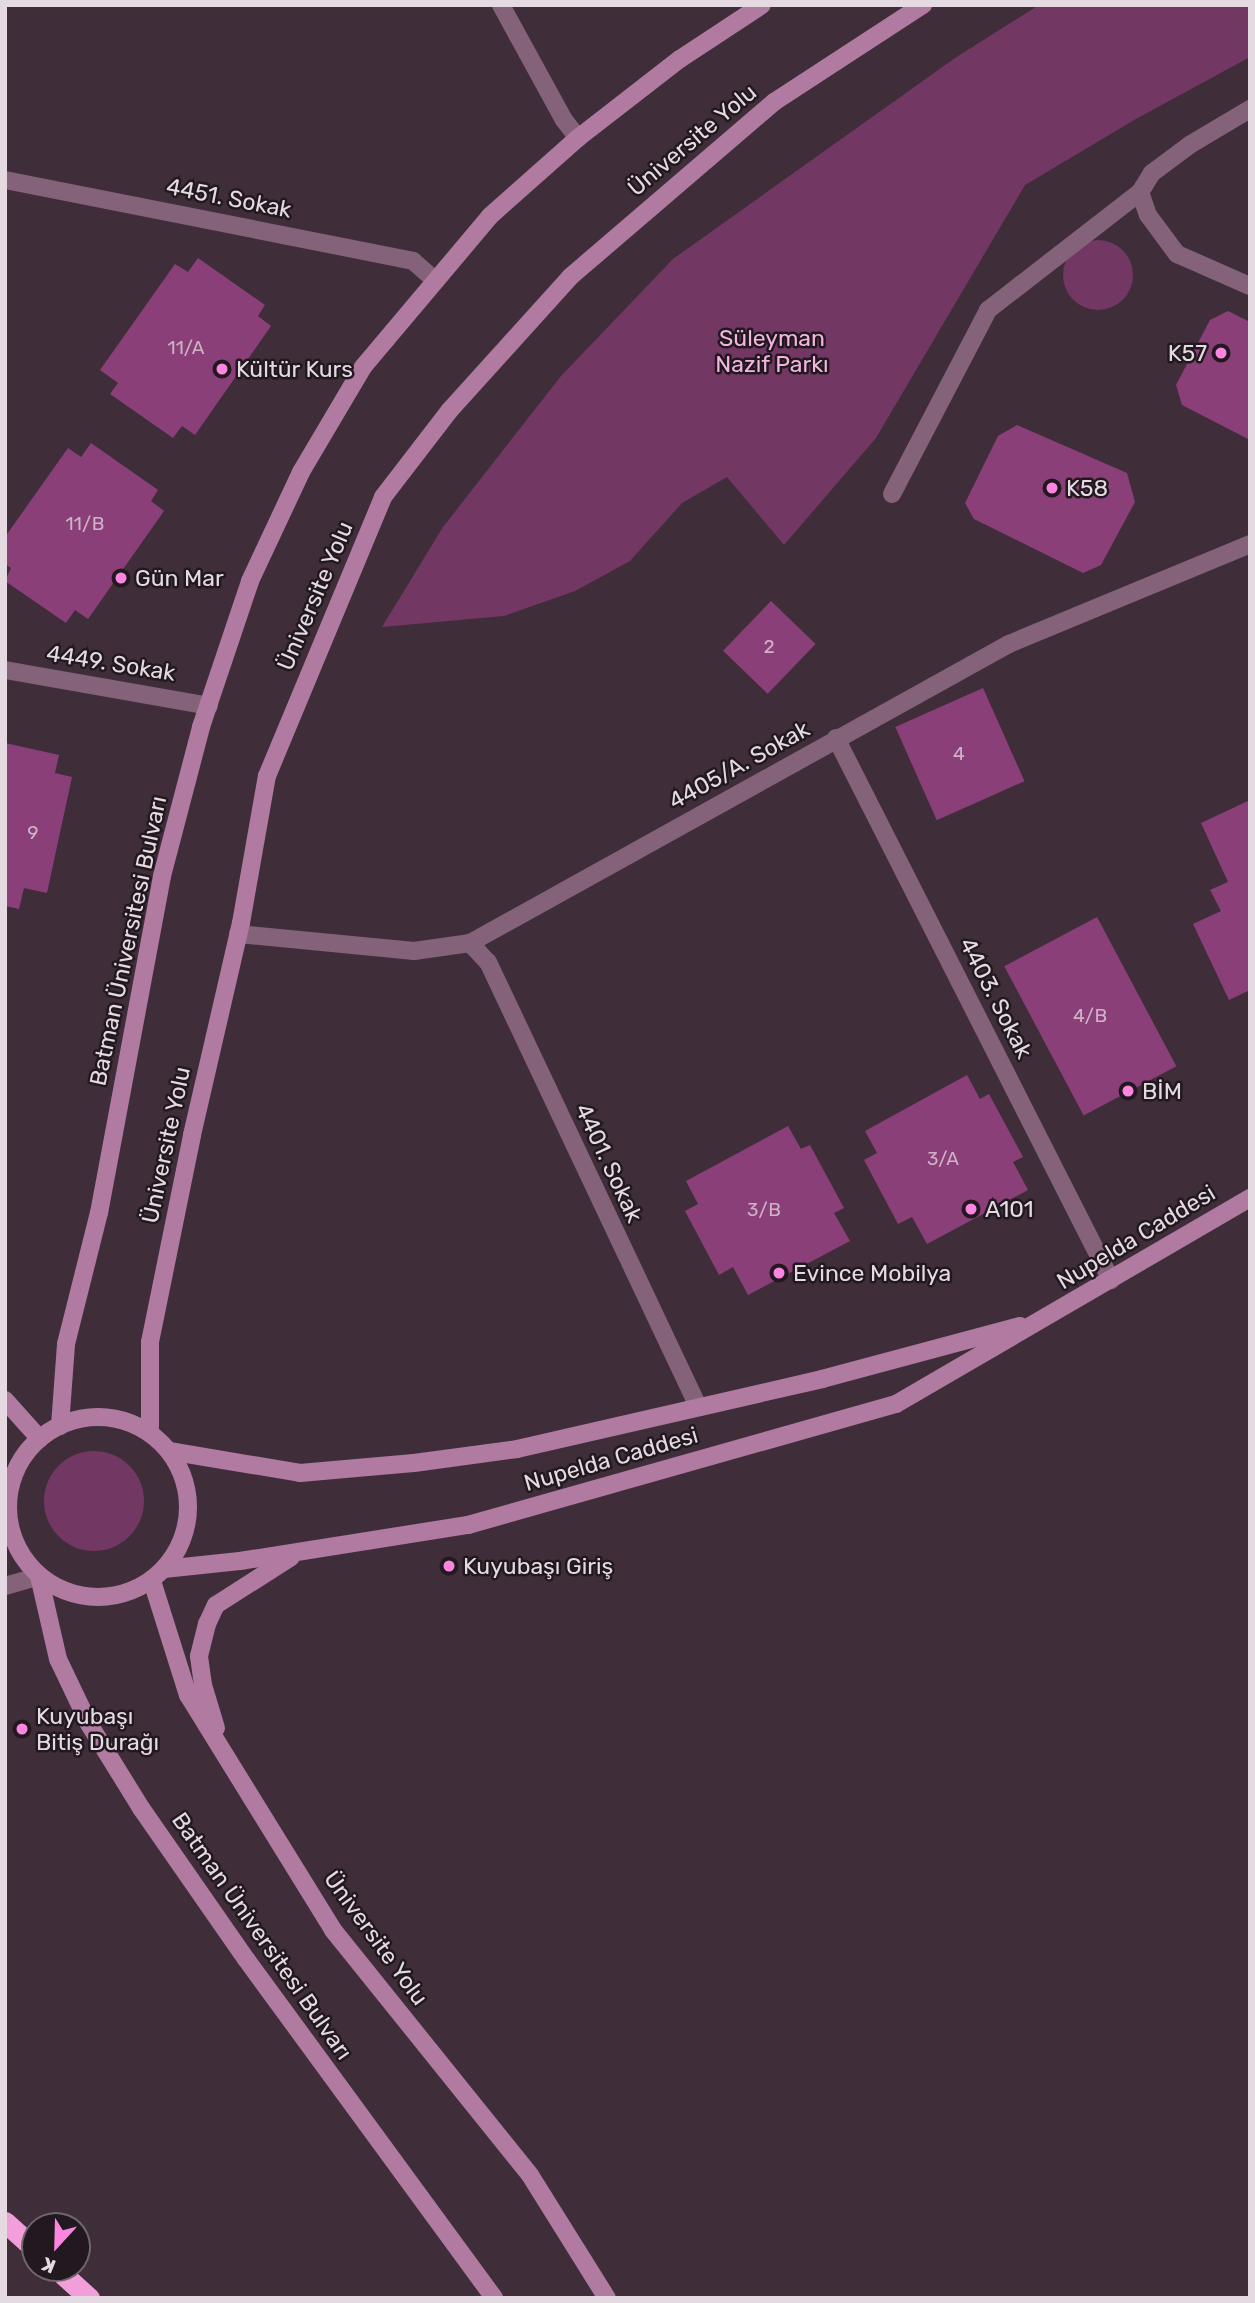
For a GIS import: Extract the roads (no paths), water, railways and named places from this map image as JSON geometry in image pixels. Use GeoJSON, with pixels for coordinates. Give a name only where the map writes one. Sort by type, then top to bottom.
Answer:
{"type":"FeatureCollection","features":[{"type":"Feature","properties":{"kind":"highway"},"geometry":{"type":"LineString","coordinates":[[5,2222],[21,2236]]}},
{"type":"Feature","properties":{"kind":"highway"},"geometry":{"type":"LineString","coordinates":[[71,2282],[89,2298]]}},
{"type":"Feature","properties":{"kind":"main road","name":"Batman Üniversitesi Bulvarı"},"geometry":{"type":"LineString","coordinates":[[60,1426],[66,1344],[99,1213],[162,876],[209,706],[250,580],[301,472],[363,367],[490,216],[578,138],[680,59],[762,5]]}},
{"type":"Feature","properties":{"kind":"main road","name":"Üniversite Yolu"},"geometry":{"type":"LineString","coordinates":[[150,1433],[150,1342],[192,1135],[238,934],[267,776],[383,497],[450,410],[570,277],[774,102],[923,5]]}},
{"type":"Feature","properties":{"kind":"main road","name":"Nupelda Caddesi"},"geometry":{"type":"LineString","coordinates":[[158,1575],[468,1525],[896,1404],[1250,1198]]}},
{"type":"Feature","properties":{"kind":"main road","name":"Nupelda Caddesi"},"geometry":{"type":"LineString","coordinates":[[169,1451],[300,1473],[414,1463],[517,1449],[822,1379],[1047,1318]]}},
{"type":"Feature","properties":{"kind":"main road"},"geometry":{"type":"LineString","coordinates":[[5,1400],[40,1439]]}},
{"type":"Feature","properties":{"kind":"main road"},"geometry":{"type":"LineString","coordinates":[[100,1417],[126,1421],[150,1433],[169,1451],[184,1476],[190,1505],[186,1534],[173,1560],[158,1575],[125,1594],[95,1598],[65,1592],[39,1576],[23,1559],[12,1537],[7,1513],[9,1489],[17,1466],[40,1439],[74,1420],[100,1417]]}},
{"type":"Feature","properties":{"kind":"main road"},"geometry":{"type":"LineString","coordinates":[[225,1754],[203,1685],[199,1656],[207,1624],[216,1605],[298,1552]]}},
{"type":"Feature","properties":{"kind":"main road","name":"Üniversite Yolu"},"geometry":{"type":"LineString","coordinates":[[158,1575],[188,1695],[334,1930],[530,2175],[607,2298]]}},
{"type":"Feature","properties":{"kind":"main road","name":"Batman Üniversitesi Bulvarı"},"geometry":{"type":"LineString","coordinates":[[39,1576],[58,1659],[89,1724],[135,1798],[246,1959],[494,2298]]}},
{"type":"Feature","properties":{"kind":"street"},"geometry":{"type":"LineString","coordinates":[[501,5],[564,120],[578,138]]}},
{"type":"Feature","properties":{"kind":"street"},"geometry":{"type":"LineString","coordinates":[[892,494],[988,310],[1140,192],[1153,173],[1191,144],[1250,109]]}},
{"type":"Feature","properties":{"kind":"street","name":"4451. Sokak"},"geometry":{"type":"LineString","coordinates":[[5,180],[413,261],[436,281]]}},
{"type":"Feature","properties":{"kind":"street"},"geometry":{"type":"LineString","coordinates":[[1140,192],[1148,215],[1177,254],[1250,286]]}},
{"type":"Feature","properties":{"kind":"street","name":"4405/A. Sokak"},"geometry":{"type":"LineString","coordinates":[[238,934],[414,951],[470,943],[1009,644],[1250,544]]}},
{"type":"Feature","properties":{"kind":"street","name":"4449. Sokak"},"geometry":{"type":"LineString","coordinates":[[5,670],[209,706]]}},
{"type":"Feature","properties":{"kind":"street","name":"4403. Sokak"},"geometry":{"type":"LineString","coordinates":[[836,738],[1111,1280]]}},
{"type":"Feature","properties":{"kind":"street","name":"4401. Sokak"},"geometry":{"type":"LineString","coordinates":[[470,943],[488,962],[698,1407]]}},
{"type":"Feature","properties":{"kind":"street"},"geometry":{"type":"LineString","coordinates":[[5,1586],[39,1576]]}},
{"type":"Feature","properties":{"kind":"place","name":"K57"},"geometry":{"type":"Point","coordinates":[1221,353]}},
{"type":"Feature","properties":{"kind":"place","name":"Kültür Kurs"},"geometry":{"type":"Point","coordinates":[222,369]}},
{"type":"Feature","properties":{"kind":"place","name":"K58"},"geometry":{"type":"Point","coordinates":[1052,488]}},
{"type":"Feature","properties":{"kind":"place","name":"Gün Mar"},"geometry":{"type":"Point","coordinates":[121,578]}},
{"type":"Feature","properties":{"kind":"place","name":"BİM"},"geometry":{"type":"Point","coordinates":[1128,1091]}},
{"type":"Feature","properties":{"kind":"place","name":"A101"},"geometry":{"type":"Point","coordinates":[971,1209]}},
{"type":"Feature","properties":{"kind":"place","name":"Evince Mobilya"},"geometry":{"type":"Point","coordinates":[779,1273]}},
{"type":"Feature","properties":{"kind":"place","name":"Kuyubaşı Giriş"},"geometry":{"type":"Point","coordinates":[449,1566]}},
{"type":"Feature","properties":{"kind":"place","name":"Kuyubaşı Bitiş Durağı"},"geometry":{"type":"Point","coordinates":[22,1729]}},
{"type":"Feature","properties":{"kind":"park label","name":"Süleyman Nazif Parkı"},"geometry":{"type":"Point","coordinates":[772,351]}}]}
